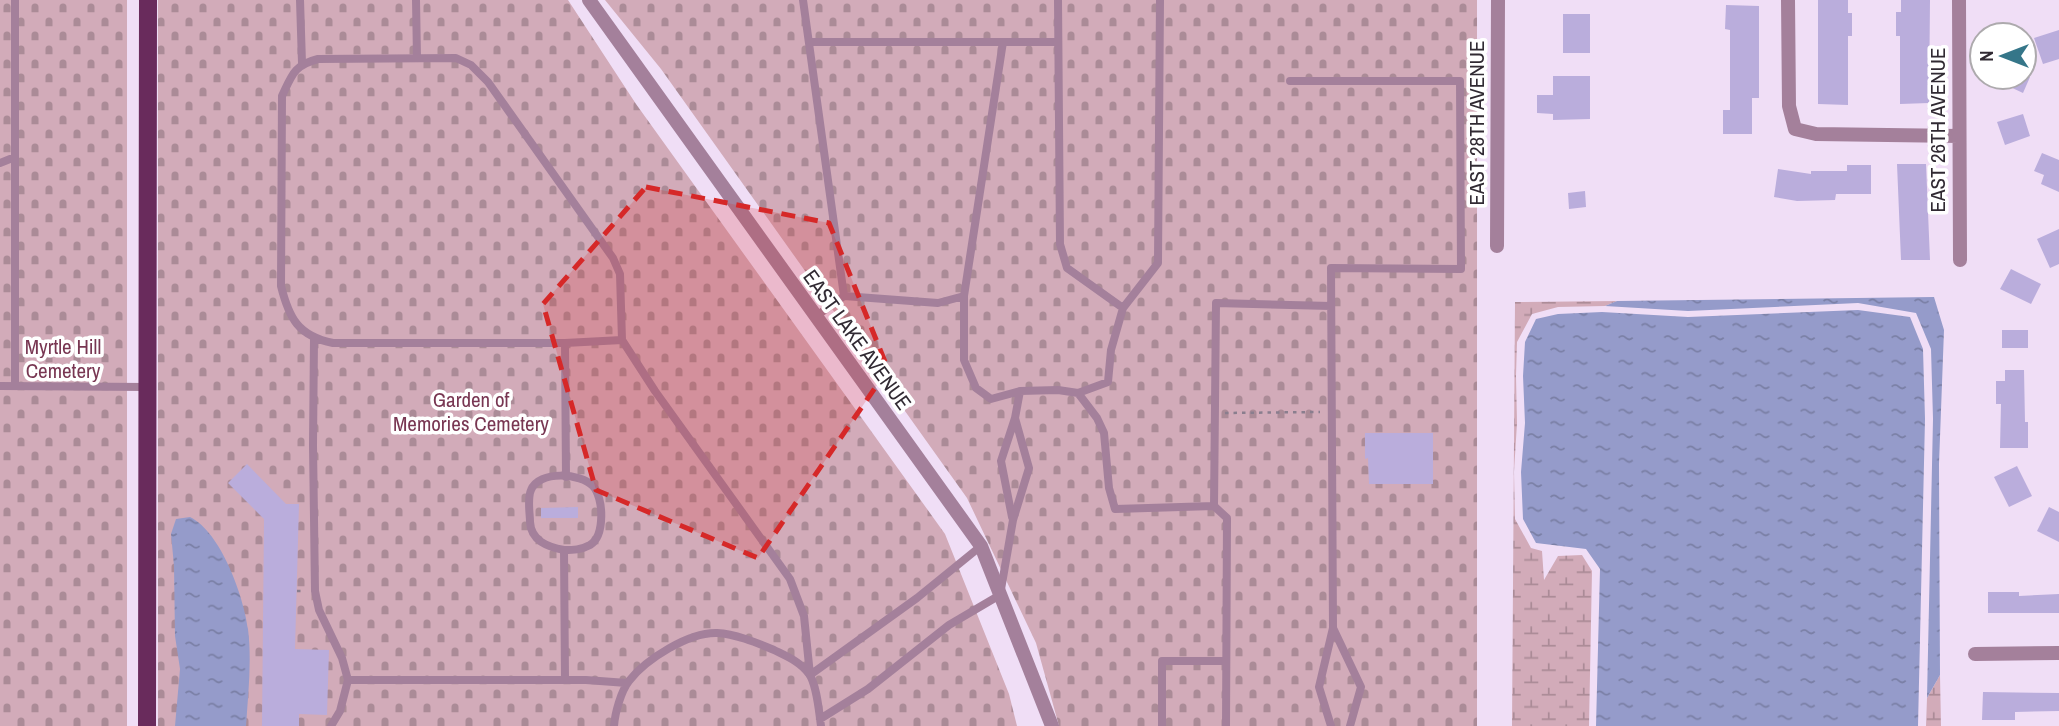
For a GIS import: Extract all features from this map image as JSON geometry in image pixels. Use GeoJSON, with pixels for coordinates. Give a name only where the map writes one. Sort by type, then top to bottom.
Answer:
{"type":"FeatureCollection","features":[{"type":"Feature","properties":{"kind":"main road"},"geometry":{"type":"LineString","coordinates":[[147,726],[148,0]]}},
{"type":"Feature","properties":{"kind":"street","name":"EAST LAKE AVENUE"},"geometry":{"type":"LineString","coordinates":[[589,0],[981,547],[1052,726]]}},
{"type":"Feature","properties":{"kind":"street","name":"EAST 28TH AVENUE"},"geometry":{"type":"LineString","coordinates":[[1497,246],[1498,0]]}},
{"type":"Feature","properties":{"kind":"street"},"geometry":{"type":"LineString","coordinates":[[1788,0],[1789,106],[1795,129],[1816,134],[1959,135]]}},
{"type":"Feature","properties":{"kind":"street","name":"EAST 26TH AVENUE"},"geometry":{"type":"LineString","coordinates":[[1959,0],[1960,260]]}},
{"type":"Feature","properties":{"kind":"street"},"geometry":{"type":"LineString","coordinates":[[1975,654],[2059,653]]}},
{"type":"Feature","properties":{"kind":"lane"},"geometry":{"type":"LineString","coordinates":[[15,0],[15,386]]}},
{"type":"Feature","properties":{"kind":"lane"},"geometry":{"type":"LineString","coordinates":[[300,0],[302,63]]}},
{"type":"Feature","properties":{"kind":"lane"},"geometry":{"type":"LineString","coordinates":[[416,0],[417,58]]}},
{"type":"Feature","properties":{"kind":"lane"},"geometry":{"type":"LineString","coordinates":[[803,0],[845,296]]}},
{"type":"Feature","properties":{"kind":"lane"},"geometry":{"type":"LineString","coordinates":[[1058,0],[1059,244],[1067,268],[1123,308]]}},
{"type":"Feature","properties":{"kind":"lane"},"geometry":{"type":"LineString","coordinates":[[1003,42],[964,296],[964,360],[976,388],[991,399],[1020,391],[1058,390],[1078,393],[1108,382],[1111,350],[1123,308],[1158,263],[1160,0]]}},
{"type":"Feature","properties":{"kind":"lane"},"geometry":{"type":"LineString","coordinates":[[809,42],[1058,42]]}},
{"type":"Feature","properties":{"kind":"lane"},"geometry":{"type":"LineString","coordinates":[[622,340],[565,343],[333,343],[314,339],[291,316],[281,286],[282,96],[291,76],[302,63],[318,59],[456,58],[471,65],[488,82],[613,258],[620,274],[622,340],[655,391],[790,579],[804,616],[810,675],[820,722],[868,689],[949,625],[1000,595],[1013,520],[1029,468],[1015,418]]}},
{"type":"Feature","properties":{"kind":"lane"},"geometry":{"type":"LineString","coordinates":[[1290,81],[1460,81],[1461,269],[1331,268],[1333,628],[1319,687],[1331,726]]}},
{"type":"Feature","properties":{"kind":"lane"},"geometry":{"type":"LineString","coordinates":[[0,163],[15,157]]}},
{"type":"Feature","properties":{"kind":"lane"},"geometry":{"type":"LineString","coordinates":[[815,317],[845,296],[938,303],[964,296]]}},
{"type":"Feature","properties":{"kind":"lane"},"geometry":{"type":"LineString","coordinates":[[1214,506],[1216,303],[1331,306]]}},
{"type":"Feature","properties":{"kind":"lane"},"geometry":{"type":"LineString","coordinates":[[314,339],[315,591],[319,610],[342,658],[348,680],[340,711],[331,726]]}},
{"type":"Feature","properties":{"kind":"lane"},"geometry":{"type":"LineString","coordinates":[[565,343],[566,477]]}},
{"type":"Feature","properties":{"kind":"lane"},"geometry":{"type":"LineString","coordinates":[[0,386],[147,387]]}},
{"type":"Feature","properties":{"kind":"lane"},"geometry":{"type":"LineString","coordinates":[[1013,520],[1001,461],[1015,418],[1020,391]]}},
{"type":"Feature","properties":{"kind":"lane"},"geometry":{"type":"LineString","coordinates":[[1078,393],[1097,418],[1104,433],[1109,488],[1115,509],[1214,506],[1227,518],[1226,726]]}},
{"type":"Feature","properties":{"kind":"lane"},"geometry":{"type":"LineString","coordinates":[[548,477],[585,480],[595,488],[599,500],[599,531],[592,544],[579,550],[564,550],[547,547],[536,539],[530,528],[531,490],[538,481],[548,477]]}},
{"type":"Feature","properties":{"kind":"lane"},"geometry":{"type":"LineString","coordinates":[[810,675],[981,547]]}},
{"type":"Feature","properties":{"kind":"lane"},"geometry":{"type":"LineString","coordinates":[[564,550],[565,680]]}},
{"type":"Feature","properties":{"kind":"lane"},"geometry":{"type":"LineString","coordinates":[[1333,628],[1362,687],[1350,726]]}},
{"type":"Feature","properties":{"kind":"lane"},"geometry":{"type":"LineString","coordinates":[[614,726],[627,683],[646,663],[673,646],[694,638],[717,633],[757,642],[791,658],[810,675]]}},
{"type":"Feature","properties":{"kind":"lane"},"geometry":{"type":"LineString","coordinates":[[1162,726],[1162,661],[1226,661]]}},
{"type":"Feature","properties":{"kind":"lane"},"geometry":{"type":"LineString","coordinates":[[348,680],[565,680],[627,683]]}},
{"type":"Feature","properties":{"kind":"path"},"geometry":{"type":"LineString","coordinates":[[1215,414],[1332,412]]}},
{"type":"Feature","properties":{"kind":"highlighted area"},"geometry":{"type":"Polygon","coordinates":[[[646,187],[829,223],[888,369],[758,558],[596,490],[543,304],[646,187]]]}},
{"type":"Feature","properties":{"kind":"green space","name":"Myrtle Hill Cemetery"},"geometry":{"type":"Polygon","coordinates":[[[0,0],[127,0],[127,726],[0,726],[0,0]]]}},
{"type":"Feature","properties":{"kind":"green space","name":"Garden of Memories Cemetery"},"geometry":{"type":"Polygon","coordinates":[[[158,0],[568,0],[636,104],[945,534],[1009,694],[1017,726],[158,726],[158,0]]]}},
{"type":"Feature","properties":{"kind":"green space"},"geometry":{"type":"Polygon","coordinates":[[[605,0],[1477,0],[1477,726],[1059,726],[1036,643],[967,498],[661,69],[605,0]]]}},
{"type":"Feature","properties":{"kind":"green space"},"geometry":{"type":"Polygon","coordinates":[[[1617,301],[1605,306],[1558,307],[1532,314],[1517,342],[1515,519],[1531,548],[1542,551],[1544,580],[1558,556],[1582,555],[1592,571],[1589,726],[1512,726],[1515,302],[1617,301]]]}},
{"type":"Feature","properties":{"kind":"green space"},"geometry":{"type":"Polygon","coordinates":[[[1940,675],[1941,726],[1926,726],[1927,698],[1940,675]]]}},
{"type":"Feature","properties":{"kind":"water"},"geometry":{"type":"Polygon","coordinates":[[[1934,297],[1944,330],[1939,464],[1940,675],[1927,698],[1933,419],[1931,349],[1916,313],[1858,303],[1688,311],[1605,306],[1617,301],[1934,297]]]}},
{"type":"Feature","properties":{"kind":"water"},"geometry":{"type":"Polygon","coordinates":[[[1858,310],[1910,317],[1923,349],[1925,419],[1918,726],[1596,726],[1600,569],[1586,549],[1536,543],[1523,519],[1521,472],[1525,423],[1525,342],[1536,319],[1558,314],[1602,312],[1688,317],[1858,310]]]}},
{"type":"Feature","properties":{"kind":"water"},"geometry":{"type":"Polygon","coordinates":[[[190,517],[212,536],[229,567],[242,600],[250,653],[246,726],[175,726],[180,669],[175,636],[171,534],[176,519],[190,517]]]}},
{"type":"Feature","properties":{"kind":"building"},"geometry":{"type":"Polygon","coordinates":[[[1818,0],[1848,0],[1848,13],[1852,13],[1852,36],[1848,36],[1848,105],[1818,104],[1818,0]]]}},
{"type":"Feature","properties":{"kind":"building"},"geometry":{"type":"Polygon","coordinates":[[[1901,0],[1930,0],[1929,103],[1900,104],[1900,36],[1896,36],[1896,12],[1901,12],[1901,0]]]}},
{"type":"Feature","properties":{"kind":"building"},"geometry":{"type":"Polygon","coordinates":[[[1726,5],[1759,6],[1759,98],[1752,98],[1752,134],[1723,134],[1723,110],[1730,110],[1730,30],[1725,29],[1726,5]]]}},
{"type":"Feature","properties":{"kind":"building"},"geometry":{"type":"Polygon","coordinates":[[[1563,14],[1590,14],[1590,53],[1563,53],[1563,14]]]}},
{"type":"Feature","properties":{"kind":"building"},"geometry":{"type":"Polygon","coordinates":[[[2059,30],[2059,59],[2043,64],[2038,50],[2038,37],[2059,30]]]}},
{"type":"Feature","properties":{"kind":"building"},"geometry":{"type":"Polygon","coordinates":[[[1553,76],[1590,76],[1590,119],[1553,120],[1553,114],[1537,113],[1537,95],[1553,95],[1553,76]]]}},
{"type":"Feature","properties":{"kind":"building"},"geometry":{"type":"Polygon","coordinates":[[[2023,114],[2030,136],[2005,145],[1997,122],[2023,114]]]}},
{"type":"Feature","properties":{"kind":"building"},"geometry":{"type":"Polygon","coordinates":[[[2042,153],[2059,160],[2059,192],[2041,184],[2044,175],[2034,171],[2042,153]]]}},
{"type":"Feature","properties":{"kind":"building"},"geometry":{"type":"Polygon","coordinates":[[[1897,164],[1926,164],[1930,260],[1901,260],[1897,164]]]}},
{"type":"Feature","properties":{"kind":"building"},"geometry":{"type":"Polygon","coordinates":[[[1847,165],[1871,165],[1871,194],[1836,194],[1835,200],[1797,201],[1774,197],[1778,169],[1811,174],[1811,171],[1847,171],[1847,165]]]}},
{"type":"Feature","properties":{"kind":"building"},"geometry":{"type":"Polygon","coordinates":[[[1585,191],[1586,207],[1569,209],[1568,193],[1585,191]]]}},
{"type":"Feature","properties":{"kind":"building"},"geometry":{"type":"Polygon","coordinates":[[[2059,229],[2059,264],[2050,268],[2037,239],[2059,229]]]}},
{"type":"Feature","properties":{"kind":"building"},"geometry":{"type":"Polygon","coordinates":[[[2011,269],[2041,284],[2031,304],[2000,289],[2011,269]]]}},
{"type":"Feature","properties":{"kind":"building"},"geometry":{"type":"Polygon","coordinates":[[[2002,330],[2028,330],[2028,348],[2002,348],[2002,330]]]}},
{"type":"Feature","properties":{"kind":"building"},"geometry":{"type":"Polygon","coordinates":[[[2005,370],[2024,370],[2028,448],[2000,448],[2001,404],[1996,404],[1996,381],[2005,381],[2005,370]]]}},
{"type":"Feature","properties":{"kind":"building"},"geometry":{"type":"Polygon","coordinates":[[[1365,433],[1433,433],[1433,484],[1369,484],[1365,433]]]}},
{"type":"Feature","properties":{"kind":"building"},"geometry":{"type":"Polygon","coordinates":[[[247,464],[286,504],[299,504],[295,649],[329,650],[327,715],[299,714],[299,726],[262,726],[264,519],[228,483],[247,464]]]}},
{"type":"Feature","properties":{"kind":"building"},"geometry":{"type":"Polygon","coordinates":[[[2017,466],[2032,496],[2009,507],[1994,477],[2017,466]]]}},
{"type":"Feature","properties":{"kind":"building"},"geometry":{"type":"Polygon","coordinates":[[[578,507],[578,518],[541,518],[541,508],[578,507]]]}},
{"type":"Feature","properties":{"kind":"building"},"geometry":{"type":"Polygon","coordinates":[[[2049,507],[2059,512],[2059,542],[2037,531],[2049,507]]]}},
{"type":"Feature","properties":{"kind":"building"},"geometry":{"type":"Polygon","coordinates":[[[1988,592],[2019,592],[2019,596],[2059,594],[2059,613],[1988,613],[1988,592]]]}},
{"type":"Feature","properties":{"kind":"building"},"geometry":{"type":"Polygon","coordinates":[[[1983,692],[2059,693],[2059,711],[2015,712],[2015,720],[1982,720],[1983,692]]]}}]}
